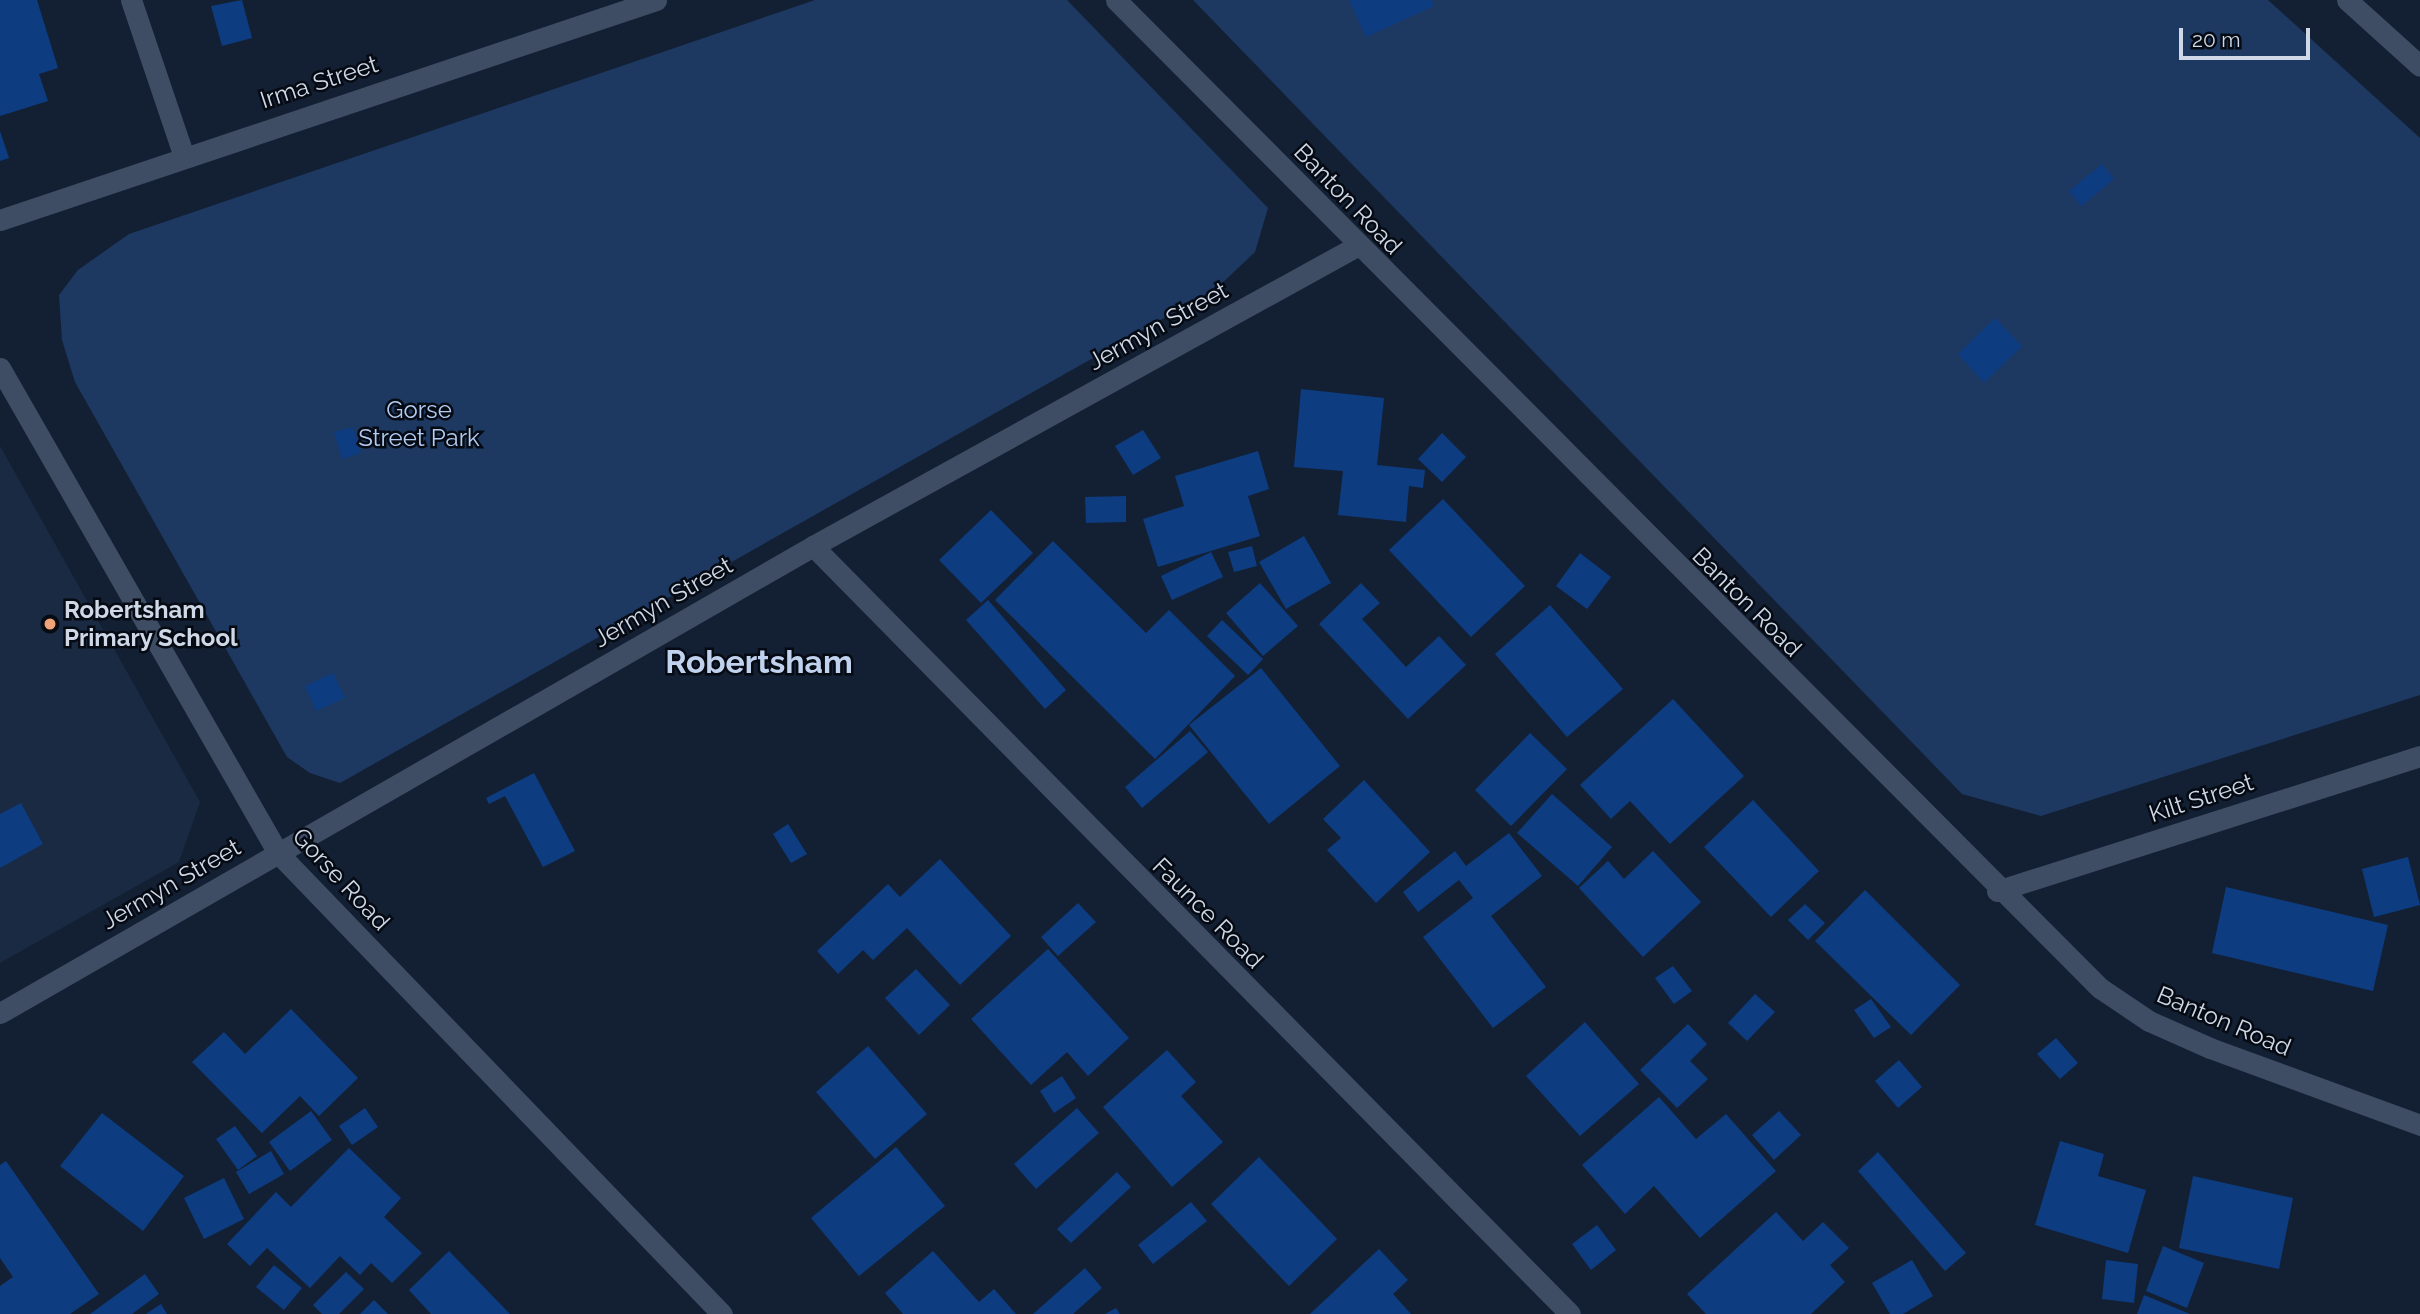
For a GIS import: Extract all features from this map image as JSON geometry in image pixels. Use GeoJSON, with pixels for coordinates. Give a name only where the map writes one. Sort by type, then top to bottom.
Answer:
{"type":"FeatureCollection","features":[{"type":"Feature","properties":{"kind":"street"},"geometry":{"type":"LineString","coordinates":[[131,0],[183,154]]}},
{"type":"Feature","properties":{"kind":"street","name":"Irma Street"},"geometry":{"type":"LineString","coordinates":[[0,220],[183,154],[656,0]]}},
{"type":"Feature","properties":{"kind":"street","name":"Banton Road"},"geometry":{"type":"LineString","coordinates":[[1116,0],[1997,891],[2100,988],[2149,1021],[2420,1125]]}},
{"type":"Feature","properties":{"kind":"street"},"geometry":{"type":"LineString","coordinates":[[2347,0],[2420,66]]}},
{"type":"Feature","properties":{"kind":"street","name":"Jermyn Street"},"geometry":{"type":"LineString","coordinates":[[0,1013],[813,546],[1357,246]]}},
{"type":"Feature","properties":{"kind":"street","name":"Gorse Road"},"geometry":{"type":"LineString","coordinates":[[0,368],[278,853],[722,1314]]}},
{"type":"Feature","properties":{"kind":"street","name":"Faunce Road"},"geometry":{"type":"LineString","coordinates":[[813,546],[1570,1314]]}},
{"type":"Feature","properties":{"kind":"street","name":"Kilt Street"},"geometry":{"type":"LineString","coordinates":[[1997,891],[2420,756]]}},
{"type":"Feature","properties":{"kind":"shaded area","name":"Robertsham Primary School"},"geometry":{"type":"Polygon","coordinates":[[[0,446],[200,802],[179,862],[0,963],[0,446]]]}},
{"type":"Feature","properties":{"kind":"green space","name":"Gorse Street Park"},"geometry":{"type":"Polygon","coordinates":[[[815,0],[1067,0],[1268,208],[1255,252],[1217,288],[340,783],[310,773],[287,757],[75,382],[62,340],[59,295],[78,270],[129,234],[815,0]]]}},
{"type":"Feature","properties":{"kind":"green space"},"geometry":{"type":"Polygon","coordinates":[[[1193,0],[2268,0],[2420,138],[2420,695],[2041,816],[1962,794],[1193,0]]]}},
{"type":"Feature","properties":{"kind":"building"},"geometry":{"type":"Polygon","coordinates":[[[0,0],[37,0],[58,68],[39,74],[48,101],[0,116],[0,0]]]}},
{"type":"Feature","properties":{"kind":"building"},"geometry":{"type":"Polygon","coordinates":[[[242,0],[252,38],[222,46],[211,6],[242,0]]]}},
{"type":"Feature","properties":{"kind":"building"},"geometry":{"type":"Polygon","coordinates":[[[1349,0],[1432,0],[1434,6],[1366,37],[1349,0]]]}},
{"type":"Feature","properties":{"kind":"building"},"geometry":{"type":"Polygon","coordinates":[[[0,131],[9,158],[0,161],[0,131]]]}},
{"type":"Feature","properties":{"kind":"building"},"geometry":{"type":"Polygon","coordinates":[[[2102,164],[2114,179],[2081,206],[2069,191],[2102,164]]]}},
{"type":"Feature","properties":{"kind":"building"},"geometry":{"type":"Polygon","coordinates":[[[1995,318],[2022,346],[1984,383],[1958,354],[1995,318]]]}},
{"type":"Feature","properties":{"kind":"building"},"geometry":{"type":"Polygon","coordinates":[[[1301,389],[1384,398],[1377,465],[1425,470],[1423,488],[1409,486],[1406,522],[1338,515],[1343,471],[1294,467],[1301,389]]]}},
{"type":"Feature","properties":{"kind":"building"},"geometry":{"type":"Polygon","coordinates":[[[353,427],[361,453],[342,459],[334,432],[353,427]]]}},
{"type":"Feature","properties":{"kind":"building"},"geometry":{"type":"Polygon","coordinates":[[[1143,430],[1161,458],[1133,475],[1115,446],[1143,430]]]}},
{"type":"Feature","properties":{"kind":"building"},"geometry":{"type":"Polygon","coordinates":[[[1442,433],[1466,457],[1442,482],[1418,459],[1442,433]]]}},
{"type":"Feature","properties":{"kind":"building"},"geometry":{"type":"Polygon","coordinates":[[[1258,451],[1269,489],[1248,496],[1260,536],[1158,567],[1143,519],[1184,506],[1175,476],[1258,451]]]}},
{"type":"Feature","properties":{"kind":"building"},"geometry":{"type":"Polygon","coordinates":[[[1126,496],[1126,522],[1086,523],[1085,497],[1126,496]]]}},
{"type":"Feature","properties":{"kind":"building"},"geometry":{"type":"Polygon","coordinates":[[[1443,499],[1525,586],[1471,637],[1389,550],[1443,499]]]}},
{"type":"Feature","properties":{"kind":"building"},"geometry":{"type":"Polygon","coordinates":[[[991,510],[1033,553],[981,603],[939,560],[991,510]]]}},
{"type":"Feature","properties":{"kind":"building"},"geometry":{"type":"Polygon","coordinates":[[[1304,536],[1331,583],[1286,609],[1259,562],[1304,536]]]}},
{"type":"Feature","properties":{"kind":"building"},"geometry":{"type":"Polygon","coordinates":[[[1053,541],[1146,633],[1169,610],[1235,676],[1155,759],[995,600],[1053,541]]]}},
{"type":"Feature","properties":{"kind":"building"},"geometry":{"type":"Polygon","coordinates":[[[1252,546],[1257,566],[1234,572],[1228,552],[1252,546]]]}},
{"type":"Feature","properties":{"kind":"building"},"geometry":{"type":"Polygon","coordinates":[[[1211,552],[1223,577],[1172,600],[1161,576],[1211,552]]]}},
{"type":"Feature","properties":{"kind":"building"},"geometry":{"type":"Polygon","coordinates":[[[1580,553],[1611,577],[1587,609],[1556,586],[1580,553]]]}},
{"type":"Feature","properties":{"kind":"building"},"geometry":{"type":"Polygon","coordinates":[[[1260,583],[1298,626],[1263,656],[1226,613],[1260,583]]]}},
{"type":"Feature","properties":{"kind":"building"},"geometry":{"type":"Polygon","coordinates":[[[1361,583],[1380,603],[1362,619],[1406,667],[1439,636],[1466,665],[1408,719],[1319,624],[1361,583]]]}},
{"type":"Feature","properties":{"kind":"building"},"geometry":{"type":"Polygon","coordinates":[[[988,600],[1066,690],[1045,709],[966,620],[988,600]]]}},
{"type":"Feature","properties":{"kind":"building"},"geometry":{"type":"Polygon","coordinates":[[[1550,605],[1623,689],[1567,737],[1495,654],[1550,605]]]}},
{"type":"Feature","properties":{"kind":"building"},"geometry":{"type":"Polygon","coordinates":[[[1222,620],[1263,659],[1248,675],[1207,636],[1222,620]]]}},
{"type":"Feature","properties":{"kind":"building"},"geometry":{"type":"Polygon","coordinates":[[[1261,668],[1340,766],[1269,824],[1189,725],[1261,668]]]}},
{"type":"Feature","properties":{"kind":"building"},"geometry":{"type":"Polygon","coordinates":[[[333,673],[345,698],[316,711],[305,686],[333,673]]]}},
{"type":"Feature","properties":{"kind":"building"},"geometry":{"type":"Polygon","coordinates":[[[1673,699],[1744,776],[1670,844],[1630,801],[1611,819],[1580,785],[1673,699]]]}},
{"type":"Feature","properties":{"kind":"building"},"geometry":{"type":"Polygon","coordinates":[[[1190,731],[1208,752],[1142,808],[1125,787],[1190,731]]]}},
{"type":"Feature","properties":{"kind":"building"},"geometry":{"type":"Polygon","coordinates":[[[1530,733],[1567,769],[1511,826],[1475,790],[1530,733]]]}},
{"type":"Feature","properties":{"kind":"building"},"geometry":{"type":"Polygon","coordinates":[[[534,773],[575,851],[543,867],[505,796],[489,804],[486,798],[534,773]]]}},
{"type":"Feature","properties":{"kind":"building"},"geometry":{"type":"Polygon","coordinates":[[[1364,780],[1430,852],[1376,903],[1327,850],[1341,838],[1323,819],[1364,780]]]}},
{"type":"Feature","properties":{"kind":"building"},"geometry":{"type":"Polygon","coordinates":[[[1552,794],[1612,847],[1578,886],[1517,833],[1552,794]]]}},
{"type":"Feature","properties":{"kind":"building"},"geometry":{"type":"Polygon","coordinates":[[[1753,800],[1819,871],[1771,917],[1704,847],[1753,800]]]}},
{"type":"Feature","properties":{"kind":"building"},"geometry":{"type":"Polygon","coordinates":[[[21,803],[43,844],[0,868],[0,814],[21,803]]]}},
{"type":"Feature","properties":{"kind":"building"},"geometry":{"type":"Polygon","coordinates":[[[788,824],[807,854],[791,863],[773,834],[788,824]]]}},
{"type":"Feature","properties":{"kind":"building"},"geometry":{"type":"Polygon","coordinates":[[[1509,833],[1542,876],[1491,916],[1546,987],[1493,1028],[1423,937],[1473,898],[1459,880],[1418,912],[1403,892],[1455,851],[1466,866],[1509,833]]]}},
{"type":"Feature","properties":{"kind":"building"},"geometry":{"type":"Polygon","coordinates":[[[1653,851],[1701,902],[1643,957],[1579,888],[1608,861],[1624,879],[1653,851]]]}},
{"type":"Feature","properties":{"kind":"building"},"geometry":{"type":"Polygon","coordinates":[[[2408,857],[2420,905],[2374,917],[2362,869],[2408,857]]]}},
{"type":"Feature","properties":{"kind":"building"},"geometry":{"type":"Polygon","coordinates":[[[940,859],[1011,936],[960,985],[907,928],[873,960],[863,950],[838,974],[817,951],[888,884],[900,897],[940,859]]]}},
{"type":"Feature","properties":{"kind":"building"},"geometry":{"type":"Polygon","coordinates":[[[2226,887],[2388,925],[2373,991],[2212,953],[2226,887]]]}},
{"type":"Feature","properties":{"kind":"building"},"geometry":{"type":"Polygon","coordinates":[[[1865,890],[1960,985],[1911,1035],[1815,941],[1865,890]]]}},
{"type":"Feature","properties":{"kind":"building"},"geometry":{"type":"Polygon","coordinates":[[[1078,903],[1096,922],[1058,956],[1041,937],[1078,903]]]}},
{"type":"Feature","properties":{"kind":"building"},"geometry":{"type":"Polygon","coordinates":[[[1805,904],[1825,923],[1808,940],[1788,920],[1805,904]]]}},
{"type":"Feature","properties":{"kind":"building"},"geometry":{"type":"Polygon","coordinates":[[[1048,949],[1129,1038],[1088,1076],[1067,1052],[1031,1085],[971,1019],[1048,949]]]}},
{"type":"Feature","properties":{"kind":"building"},"geometry":{"type":"Polygon","coordinates":[[[1673,966],[1692,991],[1674,1004],[1655,978],[1673,966]]]}},
{"type":"Feature","properties":{"kind":"building"},"geometry":{"type":"Polygon","coordinates":[[[916,969],[950,1005],[919,1035],[885,998],[916,969]]]}},
{"type":"Feature","properties":{"kind":"building"},"geometry":{"type":"Polygon","coordinates":[[[1755,994],[1775,1012],[1747,1041],[1728,1023],[1755,994]]]}},
{"type":"Feature","properties":{"kind":"building"},"geometry":{"type":"Polygon","coordinates":[[[1871,999],[1891,1027],[1874,1038],[1854,1010],[1871,999]]]}},
{"type":"Feature","properties":{"kind":"building"},"geometry":{"type":"Polygon","coordinates":[[[291,1009],[358,1078],[319,1116],[300,1096],[262,1133],[192,1062],[224,1032],[245,1054],[291,1009]]]}},
{"type":"Feature","properties":{"kind":"building"},"geometry":{"type":"Polygon","coordinates":[[[1585,1022],[1639,1084],[1580,1136],[1526,1076],[1585,1022]]]}},
{"type":"Feature","properties":{"kind":"building"},"geometry":{"type":"Polygon","coordinates":[[[1688,1024],[1707,1044],[1690,1061],[1708,1079],[1677,1108],[1640,1070],[1688,1024]]]}},
{"type":"Feature","properties":{"kind":"building"},"geometry":{"type":"Polygon","coordinates":[[[2056,1038],[2078,1063],[2060,1079],[2037,1054],[2056,1038]]]}},
{"type":"Feature","properties":{"kind":"building"},"geometry":{"type":"Polygon","coordinates":[[[868,1046],[927,1114],[875,1159],[816,1092],[868,1046]]]}},
{"type":"Feature","properties":{"kind":"building"},"geometry":{"type":"Polygon","coordinates":[[[1167,1050],[1196,1082],[1181,1096],[1223,1142],[1172,1187],[1103,1107],[1167,1050]]]}},
{"type":"Feature","properties":{"kind":"building"},"geometry":{"type":"Polygon","coordinates":[[[1899,1060],[1922,1087],[1898,1108],[1875,1081],[1899,1060]]]}},
{"type":"Feature","properties":{"kind":"building"},"geometry":{"type":"Polygon","coordinates":[[[1062,1076],[1076,1098],[1054,1113],[1040,1091],[1062,1076]]]}},
{"type":"Feature","properties":{"kind":"building"},"geometry":{"type":"Polygon","coordinates":[[[1659,1097],[1696,1139],[1726,1114],[1776,1171],[1700,1238],[1654,1186],[1625,1214],[1582,1165],[1659,1097]]]}},
{"type":"Feature","properties":{"kind":"building"},"geometry":{"type":"Polygon","coordinates":[[[365,1108],[378,1127],[352,1145],[339,1126],[365,1108]]]}},
{"type":"Feature","properties":{"kind":"building"},"geometry":{"type":"Polygon","coordinates":[[[1077,1108],[1099,1133],[1036,1189],[1014,1164],[1077,1108]]]}},
{"type":"Feature","properties":{"kind":"building"},"geometry":{"type":"Polygon","coordinates":[[[311,1111],[332,1140],[290,1171],[269,1142],[311,1111]]]}},
{"type":"Feature","properties":{"kind":"building"},"geometry":{"type":"Polygon","coordinates":[[[1779,1111],[1801,1135],[1774,1160],[1752,1135],[1779,1111]]]}},
{"type":"Feature","properties":{"kind":"building"},"geometry":{"type":"Polygon","coordinates":[[[102,1113],[184,1176],[143,1231],[60,1166],[102,1113]]]}},
{"type":"Feature","properties":{"kind":"building"},"geometry":{"type":"Polygon","coordinates":[[[235,1126],[257,1156],[238,1170],[216,1139],[235,1126]]]}},
{"type":"Feature","properties":{"kind":"building"},"geometry":{"type":"Polygon","coordinates":[[[2060,1141],[2104,1154],[2098,1176],[2146,1190],[2128,1253],[2035,1225],[2060,1141]]]}},
{"type":"Feature","properties":{"kind":"building"},"geometry":{"type":"Polygon","coordinates":[[[896,1147],[945,1206],[859,1276],[811,1218],[896,1147]]]}},
{"type":"Feature","properties":{"kind":"building"},"geometry":{"type":"Polygon","coordinates":[[[349,1148],[401,1198],[384,1217],[422,1253],[392,1283],[371,1263],[360,1275],[340,1256],[310,1288],[267,1248],[250,1266],[227,1244],[276,1192],[291,1207],[349,1148]]]}},
{"type":"Feature","properties":{"kind":"building"},"geometry":{"type":"Polygon","coordinates":[[[271,1151],[284,1174],[249,1194],[236,1172],[271,1151]]]}},
{"type":"Feature","properties":{"kind":"building"},"geometry":{"type":"Polygon","coordinates":[[[1878,1152],[1966,1253],[1945,1271],[1858,1171],[1878,1152]]]}},
{"type":"Feature","properties":{"kind":"building"},"geometry":{"type":"Polygon","coordinates":[[[1259,1157],[1337,1239],[1289,1286],[1211,1204],[1259,1157]]]}},
{"type":"Feature","properties":{"kind":"building"},"geometry":{"type":"Polygon","coordinates":[[[6,1161],[99,1294],[70,1314],[0,1314],[0,1286],[13,1277],[0,1258],[0,1165],[6,1161]]]}},
{"type":"Feature","properties":{"kind":"building"},"geometry":{"type":"Polygon","coordinates":[[[1117,1172],[1131,1187],[1071,1243],[1057,1229],[1117,1172]]]}},
{"type":"Feature","properties":{"kind":"building"},"geometry":{"type":"Polygon","coordinates":[[[2193,1176],[2293,1198],[2279,1269],[2179,1248],[2193,1176]]]}},
{"type":"Feature","properties":{"kind":"building"},"geometry":{"type":"Polygon","coordinates":[[[224,1178],[244,1219],[204,1239],[184,1198],[224,1178]]]}},
{"type":"Feature","properties":{"kind":"building"},"geometry":{"type":"Polygon","coordinates":[[[1191,1202],[1207,1221],[1153,1264],[1138,1245],[1191,1202]]]}},
{"type":"Feature","properties":{"kind":"building"},"geometry":{"type":"Polygon","coordinates":[[[1776,1212],[1803,1241],[1823,1222],[1849,1248],[1830,1265],[1845,1282],[1811,1314],[1706,1314],[1687,1294],[1776,1212]]]}},
{"type":"Feature","properties":{"kind":"building"},"geometry":{"type":"Polygon","coordinates":[[[1597,1225],[1616,1250],[1591,1270],[1572,1244],[1597,1225]]]}},
{"type":"Feature","properties":{"kind":"building"},"geometry":{"type":"Polygon","coordinates":[[[2163,1246],[2204,1263],[2187,1308],[2146,1291],[2163,1246]]]}},
{"type":"Feature","properties":{"kind":"building"},"geometry":{"type":"Polygon","coordinates":[[[1379,1249],[1408,1280],[1393,1294],[1411,1314],[1310,1314],[1379,1249]]]}},
{"type":"Feature","properties":{"kind":"building"},"geometry":{"type":"Polygon","coordinates":[[[449,1251],[510,1314],[431,1314],[409,1290],[449,1251]]]}},
{"type":"Feature","properties":{"kind":"building"},"geometry":{"type":"Polygon","coordinates":[[[933,1251],[979,1302],[994,1289],[1016,1314],[903,1314],[885,1293],[933,1251]]]}},
{"type":"Feature","properties":{"kind":"building"},"geometry":{"type":"Polygon","coordinates":[[[1912,1260],[1933,1296],[1903,1314],[1890,1314],[1872,1283],[1912,1260]]]}},
{"type":"Feature","properties":{"kind":"building"},"geometry":{"type":"Polygon","coordinates":[[[2106,1260],[2138,1264],[2134,1303],[2102,1299],[2106,1260]]]}},
{"type":"Feature","properties":{"kind":"building"},"geometry":{"type":"Polygon","coordinates":[[[274,1265],[302,1288],[284,1310],[256,1287],[274,1265]]]}},
{"type":"Feature","properties":{"kind":"building"},"geometry":{"type":"Polygon","coordinates":[[[1085,1268],[1102,1288],[1073,1314],[1033,1314],[1085,1268]]]}},
{"type":"Feature","properties":{"kind":"building"},"geometry":{"type":"Polygon","coordinates":[[[346,1272],[364,1289],[339,1314],[322,1314],[313,1305],[346,1272]]]}},
{"type":"Feature","properties":{"kind":"building"},"geometry":{"type":"Polygon","coordinates":[[[145,1274],[159,1294],[132,1314],[90,1314],[145,1274]]]}},
{"type":"Feature","properties":{"kind":"building"},"geometry":{"type":"Polygon","coordinates":[[[2144,1295],[2190,1314],[2137,1314],[2144,1295]]]}},
{"type":"Feature","properties":{"kind":"building"},"geometry":{"type":"Polygon","coordinates":[[[374,1300],[388,1314],[360,1314],[374,1300]]]}},
{"type":"Feature","properties":{"kind":"building"},"geometry":{"type":"Polygon","coordinates":[[[161,1304],[167,1314],[146,1314],[161,1304]]]}},
{"type":"Feature","properties":{"kind":"building"},"geometry":{"type":"Polygon","coordinates":[[[1116,1308],[1120,1314],[1105,1314],[1116,1308]]]}},
{"type":"Feature","properties":{"kind":"place","name":"Robertsham Primary School"},"geometry":{"type":"Point","coordinates":[50,624]}},
{"type":"Feature","properties":{"kind":"district","name":"Robertsham"},"geometry":{"type":"Point","coordinates":[759,662]}}]}
